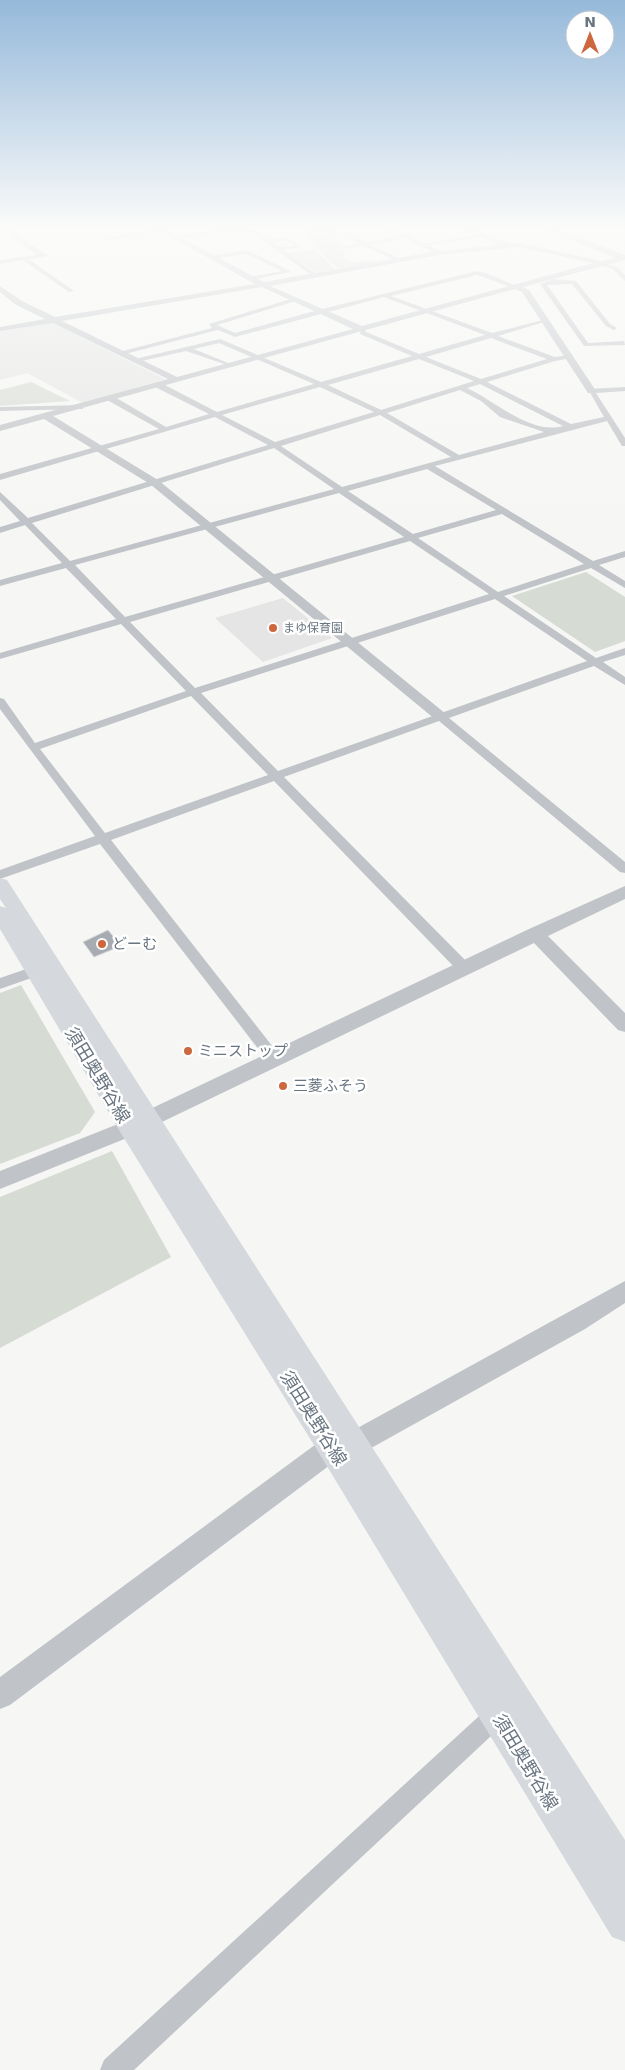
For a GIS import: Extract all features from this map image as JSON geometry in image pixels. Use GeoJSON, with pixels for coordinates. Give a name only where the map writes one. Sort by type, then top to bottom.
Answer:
{"type":"FeatureCollection","features":[{"type":"Feature","properties":{"kind":"main road","name":"須田奥野谷線"},"geometry":{"type":"LineString","coordinates":[[0,884],[139,1124]]}},
{"type":"Feature","properties":{"kind":"main road","name":"須田奥野谷線"},"geometry":{"type":"LineString","coordinates":[[0,913],[35,971],[139,1124],[344,1445],[625,1872]]}},
{"type":"Feature","properties":{"kind":"main road","name":"須田奥野谷線"},"geometry":{"type":"LineString","coordinates":[[344,1445],[498,1714],[625,1924]]}},
{"type":"Feature","properties":{"kind":"street"},"geometry":{"type":"LineString","coordinates":[[0,328],[21,325]]}},
{"type":"Feature","properties":{"kind":"street"},"geometry":{"type":"LineString","coordinates":[[66,325],[176,380]]}},
{"type":"Feature","properties":{"kind":"street"},"geometry":{"type":"LineString","coordinates":[[212,325],[235,335],[272,325]]}},
{"type":"Feature","properties":{"kind":"street"},"geometry":{"type":"LineString","coordinates":[[351,325],[363,330]]}},
{"type":"Feature","properties":{"kind":"street"},"geometry":{"type":"LineString","coordinates":[[0,428],[383,325]]}},
{"type":"Feature","properties":{"kind":"street"},"geometry":{"type":"LineString","coordinates":[[463,325],[554,359]]}},
{"type":"Feature","properties":{"kind":"street"},"geometry":{"type":"LineString","coordinates":[[0,477],[528,325]]}},
{"type":"Feature","properties":{"kind":"street"},"geometry":{"type":"LineString","coordinates":[[548,325],[625,444]]}},
{"type":"Feature","properties":{"kind":"street"},"geometry":{"type":"LineString","coordinates":[[572,325],[586,345],[624,344]]}},
{"type":"Feature","properties":{"kind":"street"},"geometry":{"type":"LineString","coordinates":[[607,325],[617,327],[613,329],[624,344]]}},
{"type":"Feature","properties":{"kind":"street"},"geometry":{"type":"LineString","coordinates":[[121,353],[218,328]]}},
{"type":"Feature","properties":{"kind":"street"},"geometry":{"type":"LineString","coordinates":[[363,330],[362,334],[482,382],[570,427]]}},
{"type":"Feature","properties":{"kind":"street"},"geometry":{"type":"LineString","coordinates":[[137,360],[220,341],[268,360],[380,412],[458,457]]}},
{"type":"Feature","properties":{"kind":"street"},"geometry":{"type":"LineString","coordinates":[[185,348],[231,366]]}},
{"type":"Feature","properties":{"kind":"street"},"geometry":{"type":"LineString","coordinates":[[0,530],[28,523],[154,482],[554,359],[569,357]]}},
{"type":"Feature","properties":{"kind":"street"},"geometry":{"type":"LineString","coordinates":[[158,385],[276,446],[625,682]]}},
{"type":"Feature","properties":{"kind":"street"},"geometry":{"type":"LineString","coordinates":[[461,388],[484,399],[503,415],[552,432]]}},
{"type":"Feature","properties":{"kind":"street"},"geometry":{"type":"LineString","coordinates":[[591,391],[625,389]]}},
{"type":"Feature","properties":{"kind":"street"},"geometry":{"type":"LineString","coordinates":[[110,398],[165,429]]}},
{"type":"Feature","properties":{"kind":"street"},"geometry":{"type":"LineString","coordinates":[[0,410],[80,406]]}},
{"type":"Feature","properties":{"kind":"street"},"geometry":{"type":"LineString","coordinates":[[46,416],[154,482],[625,869]]}},
{"type":"Feature","properties":{"kind":"street"},"geometry":{"type":"LineString","coordinates":[[0,583],[458,457],[597,420],[608,419]]}},
{"type":"Feature","properties":{"kind":"street"},"geometry":{"type":"LineString","coordinates":[[429,466],[625,585]]}},
{"type":"Feature","properties":{"kind":"street"},"geometry":{"type":"LineString","coordinates":[[0,495],[464,968]]}},
{"type":"Feature","properties":{"kind":"street"},"geometry":{"type":"LineString","coordinates":[[0,656],[502,511]]}},
{"type":"Feature","properties":{"kind":"street"},"geometry":{"type":"LineString","coordinates":[[33,748],[193,692],[625,554]]}},
{"type":"Feature","properties":{"kind":"street"},"geometry":{"type":"LineString","coordinates":[[0,875],[625,651]]}},
{"type":"Feature","properties":{"kind":"street"},"geometry":{"type":"LineString","coordinates":[[0,701],[33,748],[275,1060]]}},
{"type":"Feature","properties":{"kind":"street"},"geometry":{"type":"LineString","coordinates":[[0,1180],[139,1124],[535,933],[625,892]]}},
{"type":"Feature","properties":{"kind":"street"},"geometry":{"type":"LineString","coordinates":[[535,933],[625,1025]]}},
{"type":"Feature","properties":{"kind":"street"},"geometry":{"type":"LineString","coordinates":[[0,984],[35,971]]}},
{"type":"Feature","properties":{"kind":"street"},"geometry":{"type":"LineString","coordinates":[[0,1695],[344,1445],[576,1321],[625,1291]]}},
{"type":"Feature","properties":{"kind":"street"},"geometry":{"type":"LineString","coordinates":[[114,2070],[498,1714]]}},
{"type":"Feature","properties":{"kind":"shaded area"},"geometry":{"type":"Polygon","coordinates":[[[42,325],[56,325],[165,379],[83,403],[27,373],[0,380],[0,331],[42,325]]]}},
{"type":"Feature","properties":{"kind":"shaded area"},"geometry":{"type":"Polygon","coordinates":[[[31,382],[70,401],[0,406],[0,390],[31,382]]]}},
{"type":"Feature","properties":{"kind":"shaded area"},"geometry":{"type":"Polygon","coordinates":[[[586,572],[625,597],[625,641],[595,652],[512,596],[586,572]]]}},
{"type":"Feature","properties":{"kind":"shaded area","name":"まゆ保育園"},"geometry":{"type":"Polygon","coordinates":[[[283,598],[332,638],[263,662],[215,618],[283,598]]]}},
{"type":"Feature","properties":{"kind":"shaded area"},"geometry":{"type":"Polygon","coordinates":[[[21,985],[95,1112],[80,1133],[0,1164],[0,993],[21,985]]]}},
{"type":"Feature","properties":{"kind":"shaded area"},"geometry":{"type":"Polygon","coordinates":[[[112,1151],[171,1257],[0,1348],[0,1197],[112,1151]]]}},
{"type":"Feature","properties":{"kind":"building","name":"どーむ"},"geometry":{"type":"Polygon","coordinates":[[[108,930],[121,946],[94,957],[83,942],[108,930]]]}},
{"type":"Feature","properties":{"kind":"place","name":"まゆ保育園"},"geometry":{"type":"Point","coordinates":[273,628]}},
{"type":"Feature","properties":{"kind":"place","name":"どーむ"},"geometry":{"type":"Point","coordinates":[102,944]}},
{"type":"Feature","properties":{"kind":"place","name":"ミニストップ"},"geometry":{"type":"Point","coordinates":[188,1051]}},
{"type":"Feature","properties":{"kind":"place","name":"三菱ふそう"},"geometry":{"type":"Point","coordinates":[283,1086]}}]}
